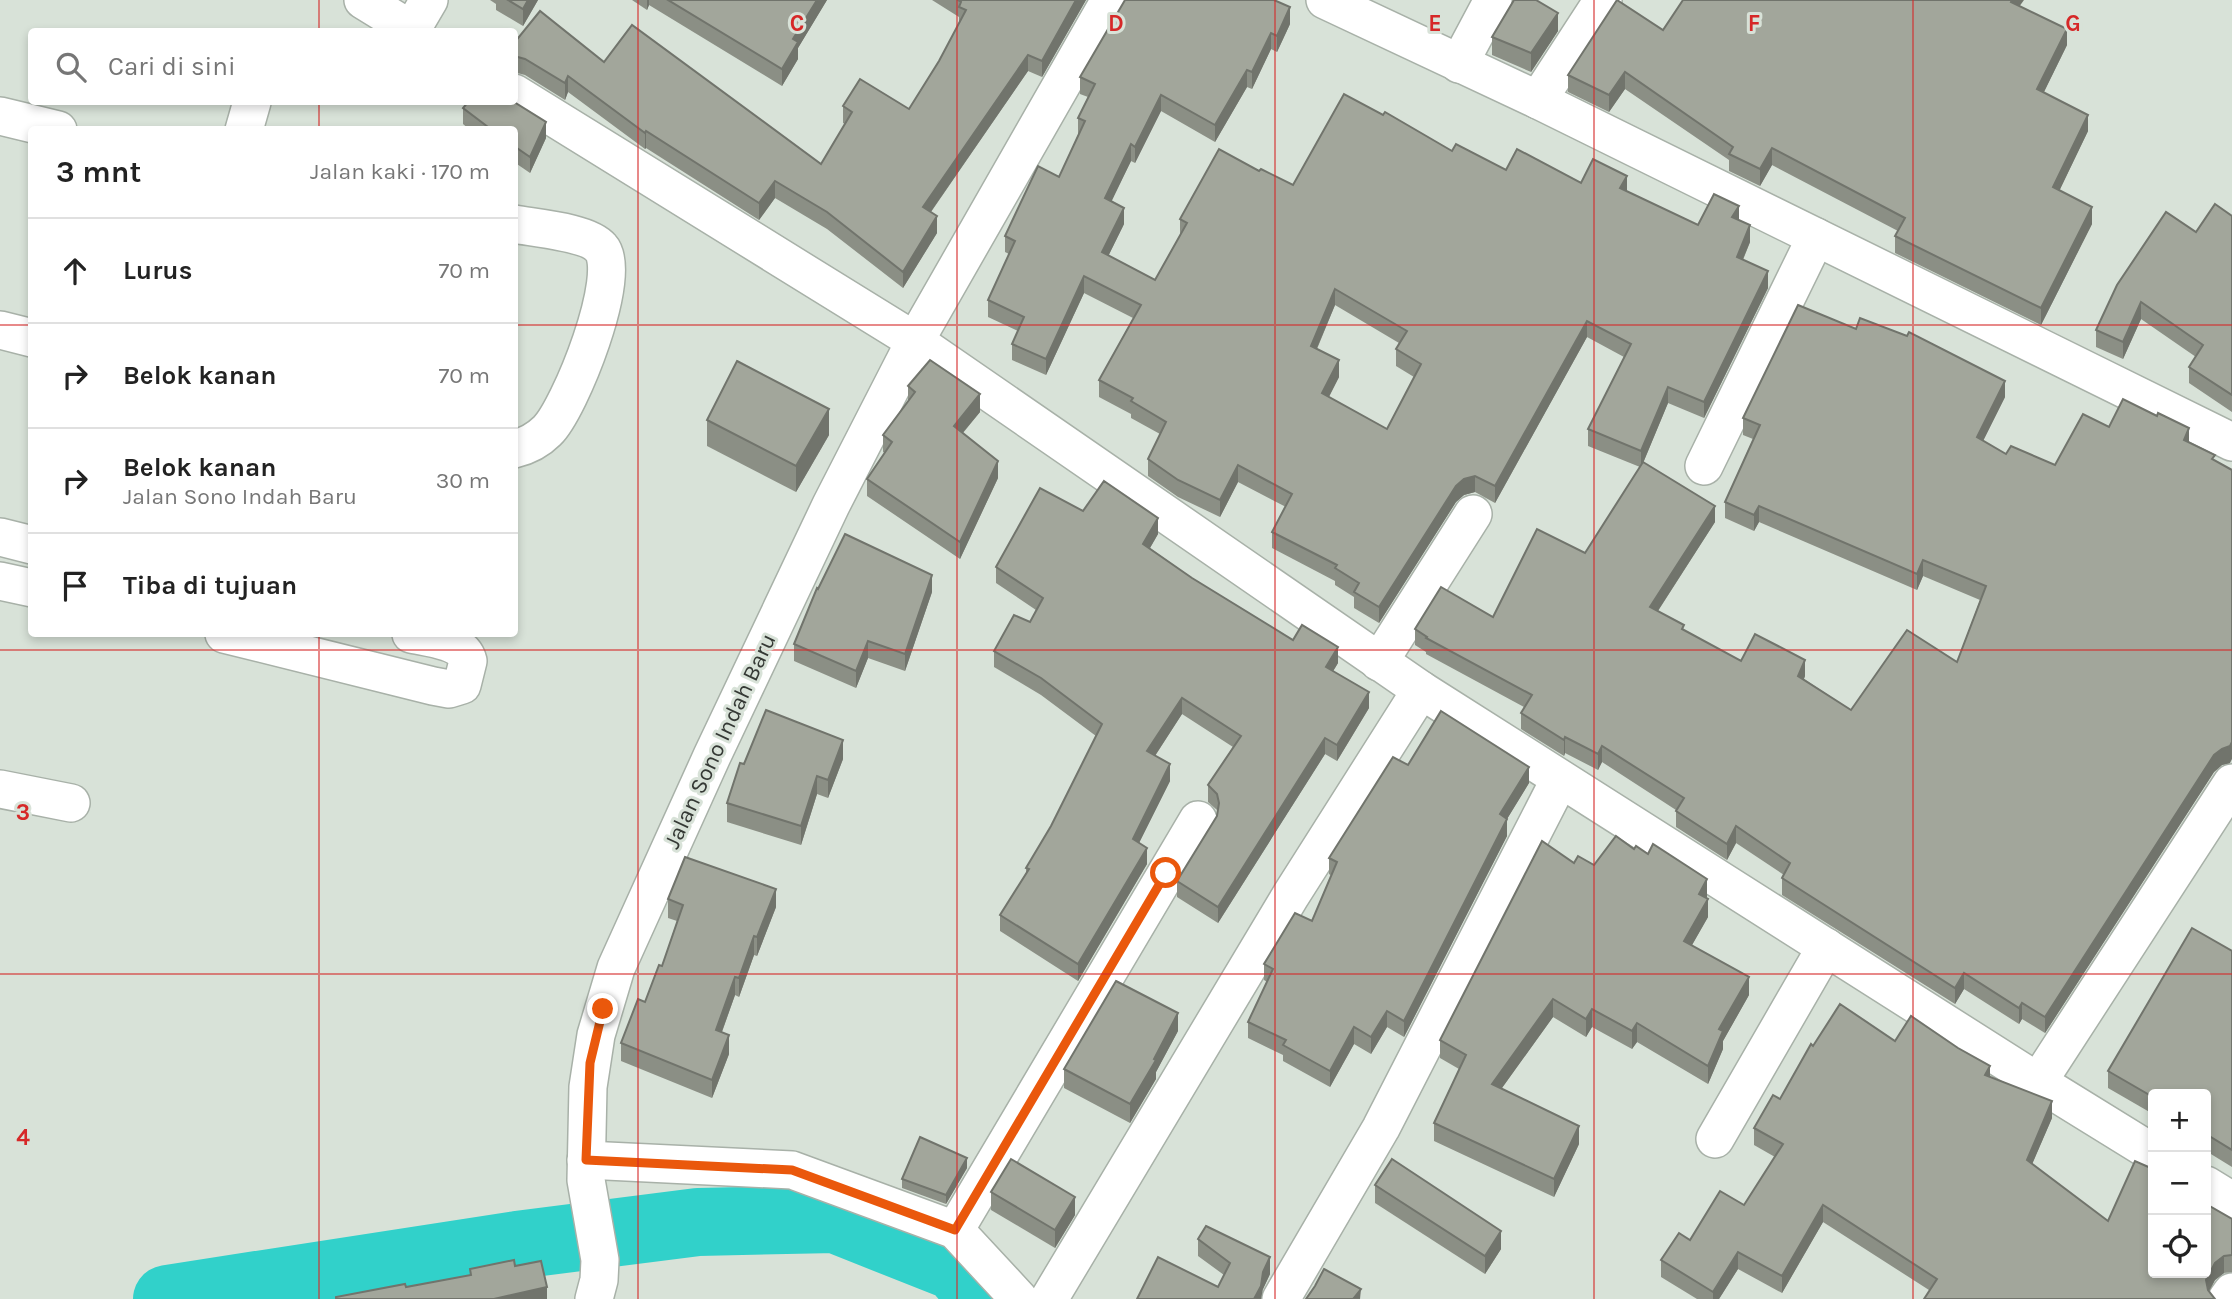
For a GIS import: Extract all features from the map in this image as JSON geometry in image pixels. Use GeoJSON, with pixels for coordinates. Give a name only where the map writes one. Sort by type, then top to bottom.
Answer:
{"type":"FeatureCollection","features":[{"type":"Feature","properties":{"kind":"street"},"geometry":{"type":"LineString","coordinates":[[363,0],[418,20]]}},
{"type":"Feature","properties":{"kind":"street","name":"Jalan Sono Indah Baru"},"geometry":{"type":"LineString","coordinates":[[594,1299],[600,1260],[586,1170],[590,1063],[616,968],[712,756],[831,505],[915,341],[1110,0]]}},
{"type":"Feature","properties":{"kind":"street"},"geometry":{"type":"LineString","coordinates":[[1325,0],[1538,100],[2232,442]]}},
{"type":"Feature","properties":{"kind":"street"},"geometry":{"type":"LineString","coordinates":[[1459,64],[1493,0]]}},
{"type":"Feature","properties":{"kind":"street"},"geometry":{"type":"LineString","coordinates":[[1538,100],[1602,0]]}},
{"type":"Feature","properties":{"kind":"street"},"geometry":{"type":"LineString","coordinates":[[518,95],[915,341],[1421,690],[2151,1152]]}},
{"type":"Feature","properties":{"kind":"street"},"geometry":{"type":"LineString","coordinates":[[245,126],[251,105]]}},
{"type":"Feature","properties":{"kind":"street"},"geometry":{"type":"LineString","coordinates":[[0,116],[41,126]]}},
{"type":"Feature","properties":{"kind":"street"},"geometry":{"type":"LineString","coordinates":[[518,225],[597,243],[604,251],[608,266],[607,287],[574,387],[547,430],[529,444],[518,448]]}},
{"type":"Feature","properties":{"kind":"street"},"geometry":{"type":"LineString","coordinates":[[1704,466],[1816,237]]}},
{"type":"Feature","properties":{"kind":"street"},"geometry":{"type":"LineString","coordinates":[[0,330],[28,337]]}},
{"type":"Feature","properties":{"kind":"street"},"geometry":{"type":"LineString","coordinates":[[1379,662],[1473,514]]}},
{"type":"Feature","properties":{"kind":"street"},"geometry":{"type":"LineString","coordinates":[[0,537],[28,544]]}},
{"type":"Feature","properties":{"kind":"street"},"geometry":{"type":"LineString","coordinates":[[0,581],[28,587]]}},
{"type":"Feature","properties":{"kind":"street"},"geometry":{"type":"LineString","coordinates":[[236,637],[433,686],[449,689],[462,685],[468,661],[463,650],[449,643],[424,637]]}},
{"type":"Feature","properties":{"kind":"street"},"geometry":{"type":"LineString","coordinates":[[1049,1299],[1291,895],[1421,690]]}},
{"type":"Feature","properties":{"kind":"street"},"geometry":{"type":"LineString","coordinates":[[1282,1299],[1381,1128],[1560,779]]}},
{"type":"Feature","properties":{"kind":"street"},"geometry":{"type":"LineString","coordinates":[[2038,1082],[2232,783]]}},
{"type":"Feature","properties":{"kind":"street"},"geometry":{"type":"LineString","coordinates":[[0,789],[71,803]]}},
{"type":"Feature","properties":{"kind":"street"},"geometry":{"type":"LineString","coordinates":[[955,1230],[1198,820]]}},
{"type":"Feature","properties":{"kind":"street"},"geometry":{"type":"LineString","coordinates":[[1715,1139],[1826,947]]}},
{"type":"Feature","properties":{"kind":"street"},"geometry":{"type":"LineString","coordinates":[[586,1170],[792,1170],[955,1230],[1019,1299]]}},
{"type":"Feature","properties":{"kind":"street"},"geometry":{"type":"LineString","coordinates":[[2211,1188],[2232,1201]]}},
{"type":"Feature","properties":{"kind":"street"},"geometry":{"type":"LineString","coordinates":[[2227,1299],[2232,1292]]}},
{"type":"Feature","properties":{"kind":"building"},"geometry":{"type":"Polygon","coordinates":[[[508,0],[528,0],[523,9],[508,0]]]}},
{"type":"Feature","properties":{"kind":"building"},"geometry":{"type":"Polygon","coordinates":[[[668,0],[817,0],[793,39],[798,42],[782,69],[668,0]]]}},
{"type":"Feature","properties":{"kind":"building"},"geometry":{"type":"Polygon","coordinates":[[[958,0],[1076,0],[1042,61],[1028,55],[923,207],[937,216],[903,272],[827,212],[775,181],[759,203],[646,131],[645,133],[568,76],[565,83],[518,57],[518,38],[540,11],[604,62],[632,25],[821,164],[852,112],[843,106],[860,79],[909,109],[966,10],[959,7],[961,2],[958,0]]]}},
{"type":"Feature","properties":{"kind":"building"},"geometry":{"type":"Polygon","coordinates":[[[1125,0],[1274,0],[1290,7],[1277,36],[1271,33],[1252,72],[1247,70],[1215,125],[1161,95],[1135,147],[1131,144],[1105,198],[1124,208],[1102,252],[1155,280],[1187,223],[1180,219],[1219,149],[1259,171],[1261,169],[1293,185],[1344,94],[1383,115],[1385,112],[1452,151],[1456,144],[1506,170],[1517,149],[1581,183],[1593,159],[1627,176],[1620,188],[1698,225],[1714,194],[1739,206],[1732,217],[1750,225],[1737,257],[1768,271],[1704,402],[1668,387],[1641,451],[1588,429],[1631,344],[1587,321],[1495,486],[1475,476],[1464,479],[1456,486],[1379,607],[1354,592],[1359,583],[1335,568],[1337,565],[1272,532],[1292,494],[1238,465],[1220,500],[1178,480],[1148,459],[1166,422],[1131,401],[1133,398],[1099,380],[1141,305],[1084,276],[1046,359],[1012,344],[1024,317],[988,300],[1015,241],[1005,236],[1038,166],[1059,177],[1085,121],[1078,118],[1095,84],[1080,77],[1125,0]],[[1335,289],[1311,346],[1339,360],[1322,393],[1387,429],[1421,364],[1396,349],[1407,331],[1335,289]]]}},
{"type":"Feature","properties":{"kind":"building"},"geometry":{"type":"Polygon","coordinates":[[[1514,0],[1536,0],[1558,13],[1531,53],[1492,37],[1514,0]]]}},
{"type":"Feature","properties":{"kind":"building"},"geometry":{"type":"Polygon","coordinates":[[[1617,0],[1663,30],[1683,0],[2012,0],[2011,2],[2067,29],[2037,89],[2088,115],[2053,187],[2092,207],[2041,308],[1895,236],[1905,218],[1772,148],[1760,169],[1729,154],[1733,147],[1625,72],[1609,95],[1568,75],[1617,0]]]}},
{"type":"Feature","properties":{"kind":"building"},"geometry":{"type":"Polygon","coordinates":[[[518,104],[546,122],[530,157],[518,149],[518,126],[487,126],[463,108],[466,105],[518,104]]]}},
{"type":"Feature","properties":{"kind":"building"},"geometry":{"type":"Polygon","coordinates":[[[2215,204],[2232,216],[2232,395],[2189,367],[2203,345],[2141,302],[2123,342],[2096,330],[2117,285],[2166,212],[2196,232],[2215,204]]]}},
{"type":"Feature","properties":{"kind":"building"},"geometry":{"type":"Polygon","coordinates":[[[1798,305],[1856,329],[1860,318],[1907,336],[1909,332],[2005,381],[1977,437],[2006,454],[2011,446],[2055,465],[2083,414],[2109,427],[2123,399],[2189,428],[2184,440],[2215,455],[2212,459],[2232,470],[2232,742],[2214,755],[2045,1017],[2022,1003],[2019,1008],[1964,973],[1955,988],[1782,878],[1790,863],[1736,826],[1727,844],[1676,811],[1684,798],[1602,746],[1598,754],[1565,737],[1564,740],[1521,713],[1532,695],[1426,638],[1415,629],[1441,587],[1493,617],[1537,529],[1585,553],[1643,462],[1715,506],[1650,607],[1684,625],[1682,629],[1741,661],[1755,634],[1805,660],[1798,676],[1851,710],[1907,630],[1957,662],[1986,586],[1923,560],[1917,574],[1759,506],[1754,515],[1725,502],[1760,425],[1743,418],[1798,305]]]}},
{"type":"Feature","properties":{"kind":"building"},"geometry":{"type":"Polygon","coordinates":[[[930,360],[980,394],[954,426],[998,461],[960,542],[867,479],[892,442],[883,435],[915,392],[908,386],[930,360]]]}},
{"type":"Feature","properties":{"kind":"building"},"geometry":{"type":"Polygon","coordinates":[[[737,361],[829,409],[796,466],[707,420],[737,361]]]}},
{"type":"Feature","properties":{"kind":"building"},"geometry":{"type":"Polygon","coordinates":[[[1104,481],[1158,518],[1143,544],[1192,578],[1293,640],[1302,625],[1338,647],[1326,667],[1369,692],[1337,745],[1325,738],[1218,907],[1177,881],[1217,816],[1217,794],[1208,785],[1241,736],[1182,698],[1147,751],[1170,764],[1133,839],[1147,848],[1078,964],[1000,915],[1029,869],[1026,868],[1051,826],[1102,724],[1041,678],[994,651],[1014,615],[1030,622],[1043,598],[996,567],[1040,488],[1083,511],[1104,481]]]}},
{"type":"Feature","properties":{"kind":"building"},"geometry":{"type":"Polygon","coordinates":[[[845,534],[932,575],[905,654],[868,641],[856,671],[794,644],[817,588],[845,534]]]}},
{"type":"Feature","properties":{"kind":"building"},"geometry":{"type":"Polygon","coordinates":[[[766,710],[843,740],[828,780],[817,776],[801,826],[727,803],[740,763],[744,764],[766,710]]]}},
{"type":"Feature","properties":{"kind":"building"},"geometry":{"type":"Polygon","coordinates":[[[1441,711],[1529,767],[1500,814],[1507,819],[1404,1021],[1387,1011],[1371,1037],[1354,1027],[1330,1071],[1283,1045],[1286,1040],[1248,1022],[1273,969],[1264,964],[1295,913],[1312,921],[1337,862],[1329,858],[1393,757],[1408,765],[1441,711]]]}},
{"type":"Feature","properties":{"kind":"building"},"geometry":{"type":"Polygon","coordinates":[[[1616,836],[1634,849],[1636,846],[1648,854],[1653,844],[1707,879],[1699,894],[1708,899],[1684,941],[1749,977],[1719,1029],[1723,1031],[1708,1066],[1637,1023],[1632,1031],[1592,1009],[1586,1019],[1553,999],[1492,1084],[1579,1126],[1554,1179],[1434,1123],[1466,1055],[1440,1040],[1542,841],[1574,863],[1578,856],[1594,865],[1616,836]]]}},
{"type":"Feature","properties":{"kind":"building"},"geometry":{"type":"Polygon","coordinates":[[[685,857],[776,889],[757,937],[754,936],[739,978],[735,977],[716,1030],[729,1035],[712,1080],[621,1043],[638,999],[645,1002],[659,965],[662,966],[683,905],[668,899],[685,857]]]}},
{"type":"Feature","properties":{"kind":"building"},"geometry":{"type":"Polygon","coordinates":[[[2192,928],[2232,951],[2232,1150],[2211,1137],[2211,1089],[2148,1089],[2148,1094],[2108,1071],[2192,928]]]}},
{"type":"Feature","properties":{"kind":"building"},"geometry":{"type":"Polygon","coordinates":[[[1116,981],[1178,1013],[1154,1059],[1156,1060],[1130,1104],[1064,1069],[1116,981]]]}},
{"type":"Feature","properties":{"kind":"building"},"geometry":{"type":"Polygon","coordinates":[[[1840,1004],[1895,1041],[1911,1016],[1990,1066],[1985,1075],[2052,1101],[2027,1160],[2108,1221],[2135,1161],[2148,1167],[2148,1278],[2207,1278],[2208,1290],[2215,1299],[1924,1299],[1937,1279],[1823,1205],[1782,1276],[1738,1252],[1713,1292],[1661,1260],[1679,1233],[1690,1240],[1720,1191],[1744,1205],[1783,1144],[1754,1128],[1773,1095],[1780,1099],[1811,1044],[1813,1046],[1840,1004]]]}},
{"type":"Feature","properties":{"kind":"building"},"geometry":{"type":"Polygon","coordinates":[[[920,1137],[967,1158],[946,1195],[902,1179],[920,1137]]]}},
{"type":"Feature","properties":{"kind":"building"},"geometry":{"type":"Polygon","coordinates":[[[1011,1159],[1075,1197],[1055,1230],[991,1192],[1011,1159]]]}},
{"type":"Feature","properties":{"kind":"building"},"geometry":{"type":"Polygon","coordinates":[[[1392,1159],[1501,1231],[1485,1256],[1375,1185],[1392,1159]]]}},
{"type":"Feature","properties":{"kind":"building"},"geometry":{"type":"Polygon","coordinates":[[[2211,1207],[2232,1219],[2232,1255],[2224,1256],[2211,1271],[2211,1207]]]}},
{"type":"Feature","properties":{"kind":"building"},"geometry":{"type":"Polygon","coordinates":[[[1206,1226],[1270,1257],[1254,1299],[1137,1299],[1158,1257],[1218,1287],[1230,1263],[1198,1239],[1206,1226]]]}},
{"type":"Feature","properties":{"kind":"building"},"geometry":{"type":"Polygon","coordinates":[[[514,1260],[515,1266],[541,1261],[547,1287],[494,1299],[336,1299],[405,1284],[406,1287],[471,1275],[470,1269],[514,1260]]]}},
{"type":"Feature","properties":{"kind":"building"},"geometry":{"type":"Polygon","coordinates":[[[1324,1269],[1361,1289],[1353,1299],[1306,1299],[1324,1269]]]}},
{"type":"Feature","properties":{"kind":"waterway"},"geometry":{"type":"LineString","coordinates":[[167,1299],[517,1245],[698,1222],[835,1219],[956,1267],[983,1299]]}},
{"type":"Feature","properties":{"kind":"route"},"geometry":{"type":"LineString","coordinates":[[603,1009],[590,1063],[586,1160],[792,1170],[955,1230],[1166,873]]}}]}
